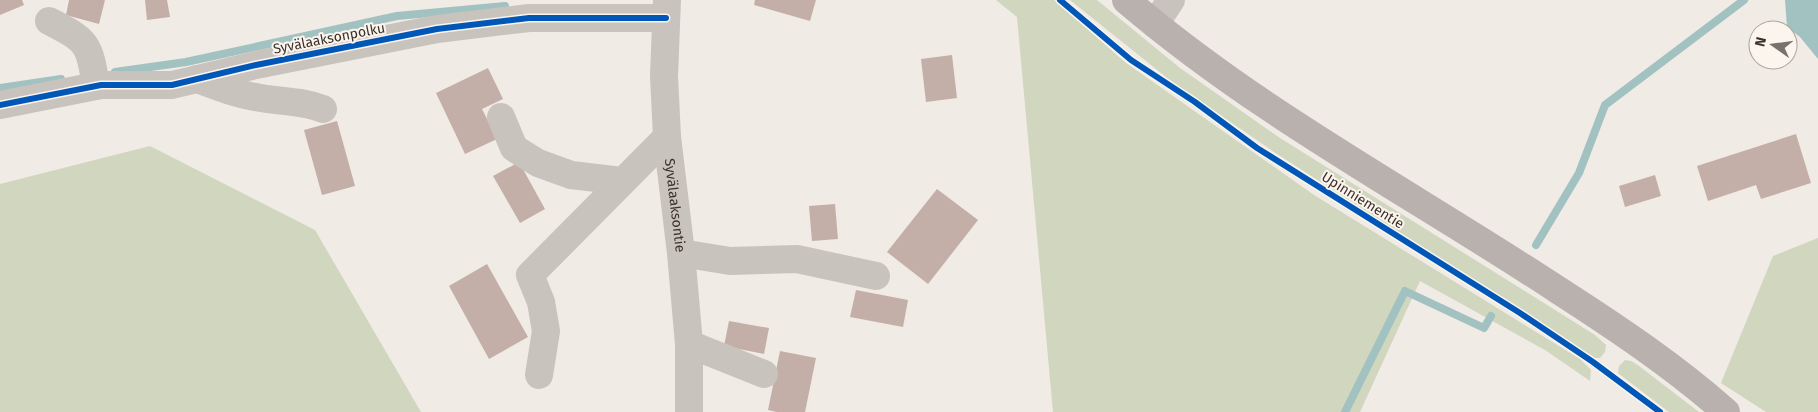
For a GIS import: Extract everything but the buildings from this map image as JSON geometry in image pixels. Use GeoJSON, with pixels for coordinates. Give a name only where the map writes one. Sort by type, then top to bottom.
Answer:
{"type":"FeatureCollection","features":[{"type":"Feature","properties":{"kind":"main road","name":"Upinniementie"},"geometry":{"type":"LineString","coordinates":[[1126,0],[1155,24],[1243,89],[1626,334],[1700,389],[1726,412]]}},
{"type":"Feature","properties":{"kind":"street"},"geometry":{"type":"LineString","coordinates":[[1155,24],[1171,0]]}},
{"type":"Feature","properties":{"kind":"street","name":"Syvälaaksonpolku"},"geometry":{"type":"LineString","coordinates":[[0,105],[96,86],[172,85],[256,65],[437,28],[529,18],[666,9]]}},
{"type":"Feature","properties":{"kind":"street","name":"Syvälaaksontie"},"geometry":{"type":"LineString","coordinates":[[666,9],[664,76],[667,137],[681,253],[688,344],[689,412]]}},
{"type":"Feature","properties":{"kind":"street"},"geometry":{"type":"LineString","coordinates":[[49,22],[70,32],[83,41],[92,57],[96,86]]}},
{"type":"Feature","properties":{"kind":"street"},"geometry":{"type":"LineString","coordinates":[[197,79],[228,91],[261,98],[310,104],[323,109]]}},
{"type":"Feature","properties":{"kind":"street"},"geometry":{"type":"LineString","coordinates":[[501,117],[514,148],[538,163],[571,175],[622,181]]}},
{"type":"Feature","properties":{"kind":"street"},"geometry":{"type":"LineString","coordinates":[[540,375],[546,331],[541,302],[530,275],[667,137]]}},
{"type":"Feature","properties":{"kind":"street"},"geometry":{"type":"LineString","coordinates":[[681,253],[730,261],[798,259],[876,276]]}},
{"type":"Feature","properties":{"kind":"street"},"geometry":{"type":"LineString","coordinates":[[688,344],[764,374]]}},
{"type":"Feature","properties":{"kind":"green space"},"geometry":{"type":"Polygon","coordinates":[[[996,0],[1054,0],[1126,63],[1314,195],[1580,359],[1591,370],[1590,381],[1545,350],[1420,281],[1360,412],[1053,412],[1017,17],[996,0]]]}},
{"type":"Feature","properties":{"kind":"green space"},"geometry":{"type":"Polygon","coordinates":[[[1070,0],[1097,0],[1180,68],[1280,138],[1595,335],[1606,345],[1605,352],[1600,358],[1594,358],[1274,152],[1171,81],[1070,0]]]}},
{"type":"Feature","properties":{"kind":"green space"},"geometry":{"type":"Polygon","coordinates":[[[150,146],[315,230],[421,412],[0,412],[0,184],[150,146]]]}},
{"type":"Feature","properties":{"kind":"green space"},"geometry":{"type":"Polygon","coordinates":[[[1818,238],[1818,412],[1766,412],[1721,383],[1773,256],[1818,238]]]}},
{"type":"Feature","properties":{"kind":"green space"},"geometry":{"type":"Polygon","coordinates":[[[1625,360],[1639,366],[1699,412],[1669,412],[1618,373],[1619,366],[1625,360]]]}},
{"type":"Feature","properties":{"kind":"water"},"geometry":{"type":"Polygon","coordinates":[[[1785,0],[1818,0],[1818,59],[1798,35],[1798,20],[1786,20],[1785,0]]]}},
{"type":"Feature","properties":{"kind":"waterway"},"geometry":{"type":"LineString","coordinates":[[1536,245],[1579,173],[1605,105],[1744,0]]}},
{"type":"Feature","properties":{"kind":"waterway"},"geometry":{"type":"LineString","coordinates":[[115,72],[186,62],[397,16],[505,6]]}},
{"type":"Feature","properties":{"kind":"waterway"},"geometry":{"type":"LineString","coordinates":[[0,88],[61,79]]}},
{"type":"Feature","properties":{"kind":"waterway"},"geometry":{"type":"LineString","coordinates":[[1345,412],[1405,291],[1484,328],[1491,316]]}},
{"type":"Feature","properties":{"kind":"cycle path"},"geometry":{"type":"LineString","coordinates":[[1060,0],[1131,60],[1195,102],[1257,148],[1520,313],[1593,362],[1660,412]]}},
{"type":"Feature","properties":{"kind":"cycle path"},"geometry":{"type":"LineString","coordinates":[[0,105],[101,85],[172,85],[256,65],[437,29],[529,18],[666,18]]}}]}
